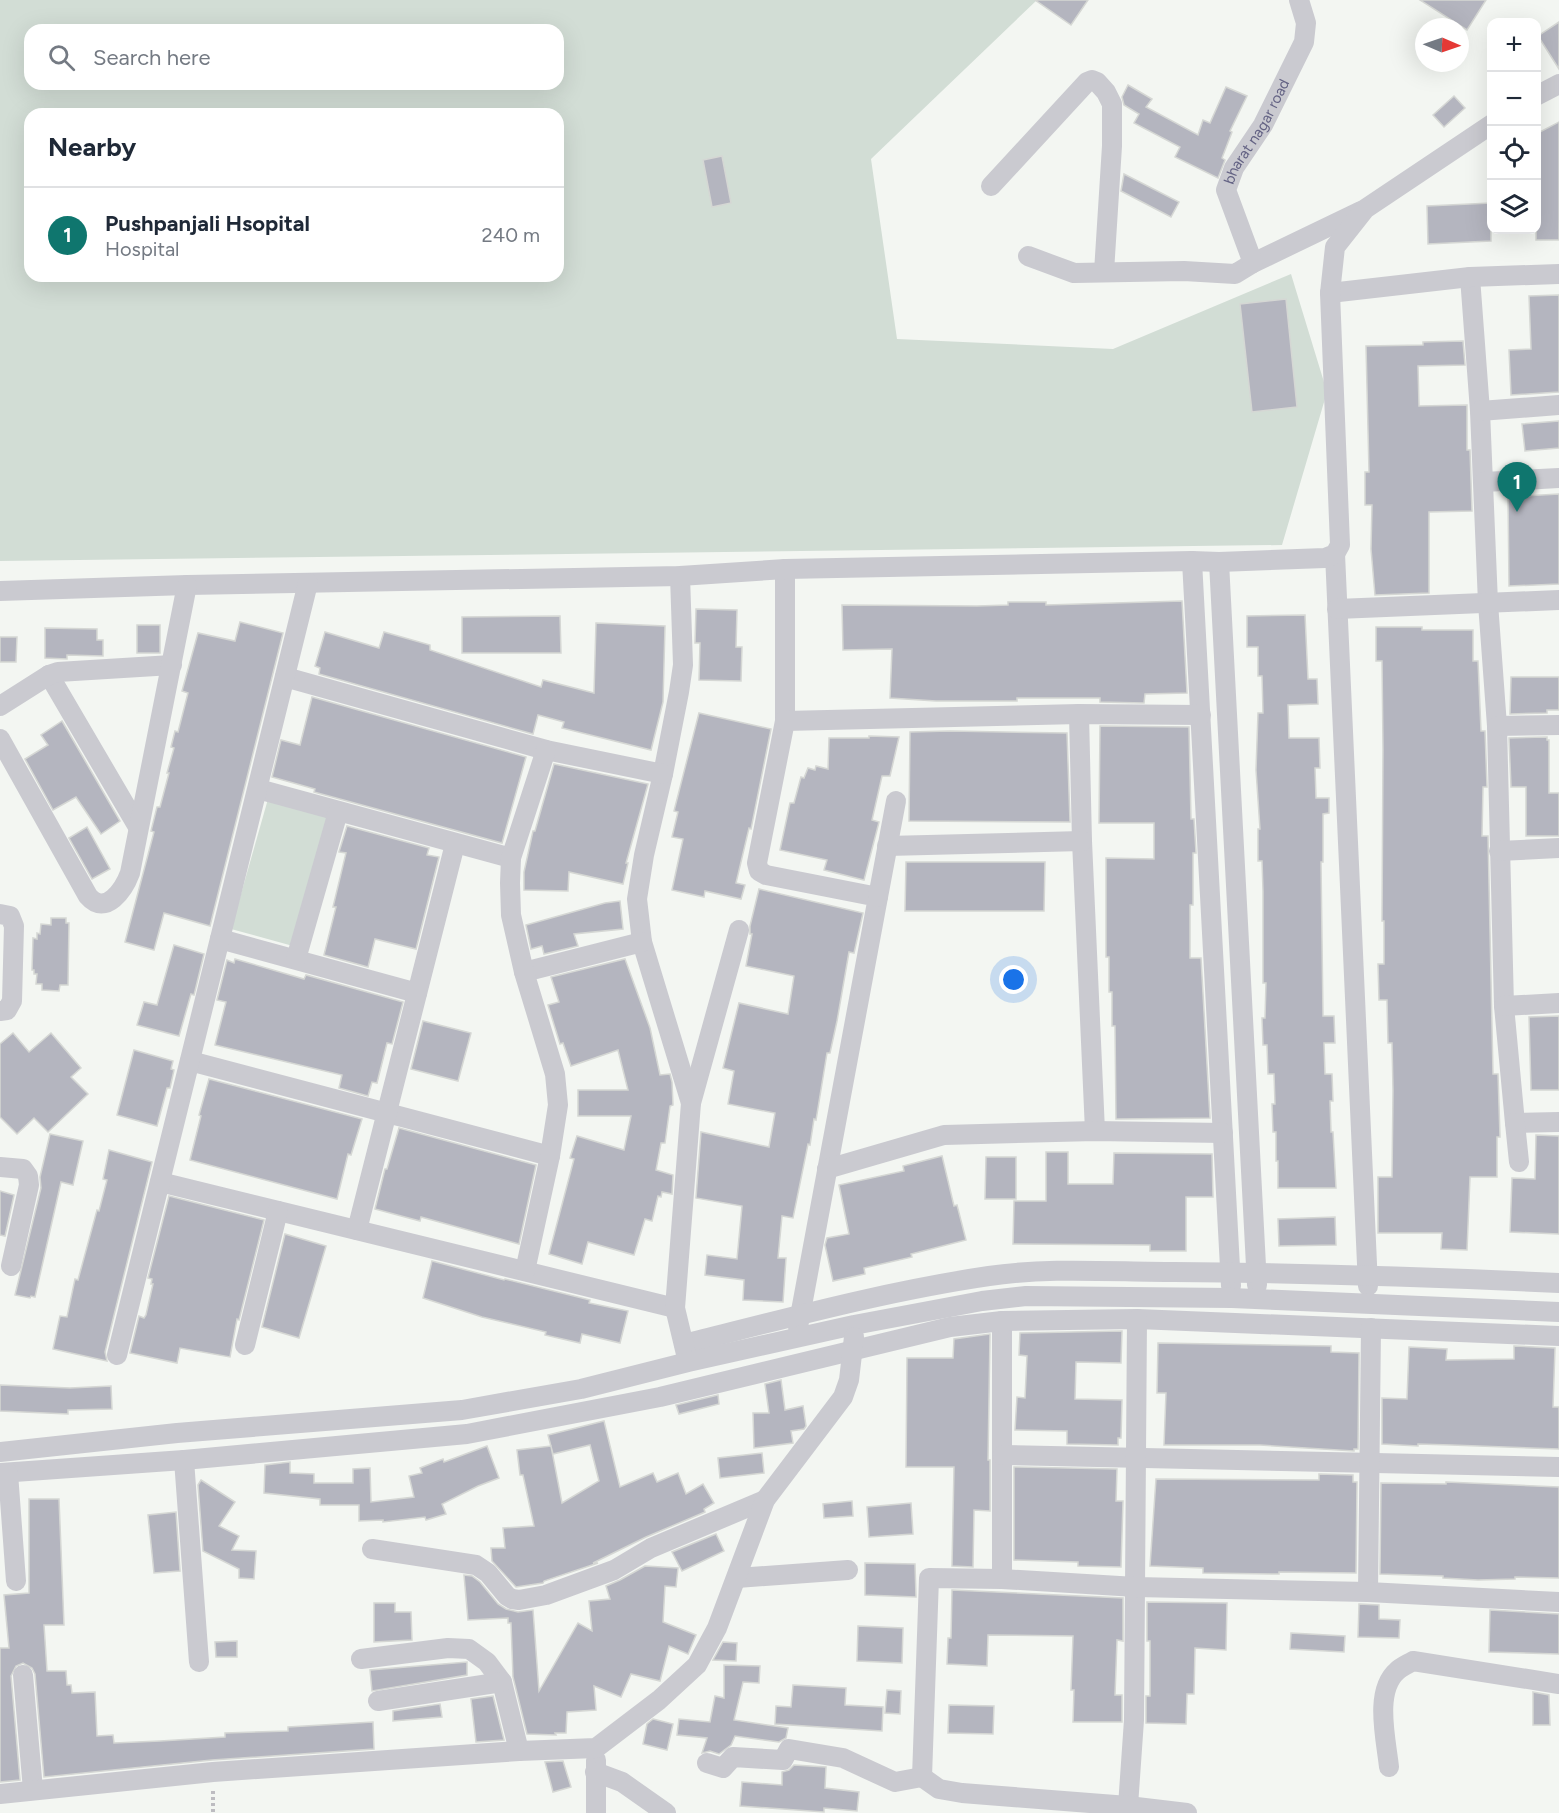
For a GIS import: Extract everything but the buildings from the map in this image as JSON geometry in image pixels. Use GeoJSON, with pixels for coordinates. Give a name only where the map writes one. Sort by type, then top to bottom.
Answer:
{"type":"FeatureCollection","features":[{"type":"Feature","properties":{"kind":"street","name":"bharat nagar road"},"geometry":{"type":"LineString","coordinates":[[1253,263],[1226,190],[1234,168],[1263,125],[1304,42],[1306,23],[1300,0]]}},
{"type":"Feature","properties":{"kind":"street"},"geometry":{"type":"LineString","coordinates":[[991,186],[1087,82],[1092,80],[1097,82],[1106,92],[1112,104],[1112,146],[1104,272]]}},
{"type":"Feature","properties":{"kind":"street"},"geometry":{"type":"LineString","coordinates":[[1541,93],[1559,84]]}},
{"type":"Feature","properties":{"kind":"street"},"geometry":{"type":"LineString","coordinates":[[1028,256],[1074,273],[1184,271],[1235,274],[1365,209],[1488,126]]}},
{"type":"Feature","properties":{"kind":"street"},"geometry":{"type":"LineString","coordinates":[[1365,209],[1335,247],[1330,292],[1340,545],[1335,554],[1336,609],[1366,1275],[1371,1303]]}},
{"type":"Feature","properties":{"kind":"street"},"geometry":{"type":"LineString","coordinates":[[1330,292],[1470,277],[1559,274]]}},
{"type":"Feature","properties":{"kind":"street"},"geometry":{"type":"LineString","coordinates":[[1470,277],[1480,411],[1488,603],[1497,726],[1504,1006],[1519,1162]]}},
{"type":"Feature","properties":{"kind":"street"},"geometry":{"type":"LineString","coordinates":[[1480,411],[1559,405]]}},
{"type":"Feature","properties":{"kind":"street"},"geometry":{"type":"LineString","coordinates":[[1484,482],[1559,478]]}},
{"type":"Feature","properties":{"kind":"street"},"geometry":{"type":"LineString","coordinates":[[0,591],[187,585],[680,576],[785,568],[1219,562],[1325,558],[1335,554]]}},
{"type":"Feature","properties":{"kind":"street"},"geometry":{"type":"LineString","coordinates":[[1192,561],[1233,1322]]}},
{"type":"Feature","properties":{"kind":"street"},"geometry":{"type":"LineString","coordinates":[[1219,562],[1259,1324]]}},
{"type":"Feature","properties":{"kind":"street"},"geometry":{"type":"LineString","coordinates":[[785,568],[785,721],[757,863],[759,872],[878,897]]}},
{"type":"Feature","properties":{"kind":"street"},"geometry":{"type":"LineString","coordinates":[[680,576],[683,665],[663,774],[639,876],[637,899],[642,942],[691,1103]]}},
{"type":"Feature","properties":{"kind":"street"},"geometry":{"type":"LineString","coordinates":[[117,1355],[308,583]]}},
{"type":"Feature","properties":{"kind":"street"},"geometry":{"type":"LineString","coordinates":[[0,739],[92,900],[102,903],[118,895],[125,886],[130,873],[187,585]]}},
{"type":"Feature","properties":{"kind":"street"},"geometry":{"type":"LineString","coordinates":[[1336,609],[1559,600]]}},
{"type":"Feature","properties":{"kind":"street"},"geometry":{"type":"LineString","coordinates":[[0,706],[49,675],[67,671],[172,665]]}},
{"type":"Feature","properties":{"kind":"street"},"geometry":{"type":"LineString","coordinates":[[49,675],[138,827]]}},
{"type":"Feature","properties":{"kind":"street"},"geometry":{"type":"LineString","coordinates":[[285,677],[546,750],[663,774]]}},
{"type":"Feature","properties":{"kind":"street"},"geometry":{"type":"LineString","coordinates":[[785,721],[1079,714],[1201,715]]}},
{"type":"Feature","properties":{"kind":"street"},"geometry":{"type":"LineString","coordinates":[[1079,714],[1082,841],[1095,1131]]}},
{"type":"Feature","properties":{"kind":"street"},"geometry":{"type":"LineString","coordinates":[[1497,726],[1559,725]]}},
{"type":"Feature","properties":{"kind":"street"},"geometry":{"type":"LineString","coordinates":[[525,1271],[550,1156],[558,1105],[555,1074],[524,972],[512,915],[511,858],[546,750]]}},
{"type":"Feature","properties":{"kind":"street"},"geometry":{"type":"LineString","coordinates":[[258,789],[511,858]]}},
{"type":"Feature","properties":{"kind":"street"},"geometry":{"type":"LineString","coordinates":[[796,1337],[896,801]]}},
{"type":"Feature","properties":{"kind":"street"},"geometry":{"type":"LineString","coordinates":[[296,959],[338,812]]}},
{"type":"Feature","properties":{"kind":"street"},"geometry":{"type":"LineString","coordinates":[[887,846],[1082,841]]}},
{"type":"Feature","properties":{"kind":"street"},"geometry":{"type":"LineString","coordinates":[[357,1230],[455,844]]}},
{"type":"Feature","properties":{"kind":"street"},"geometry":{"type":"LineString","coordinates":[[1499,851],[1559,849]]}},
{"type":"Feature","properties":{"kind":"street"},"geometry":{"type":"LineString","coordinates":[[0,914],[10,915],[14,926],[12,1001],[7,1010],[0,1011]]}},
{"type":"Feature","properties":{"kind":"street"},"geometry":{"type":"LineString","coordinates":[[694,1389],[675,1308],[691,1103],[739,930]]}},
{"type":"Feature","properties":{"kind":"street"},"geometry":{"type":"LineString","coordinates":[[220,939],[417,993]]}},
{"type":"Feature","properties":{"kind":"street"},"geometry":{"type":"LineString","coordinates":[[524,972],[642,942]]}},
{"type":"Feature","properties":{"kind":"street"},"geometry":{"type":"LineString","coordinates":[[1504,1006],[1559,1003]]}},
{"type":"Feature","properties":{"kind":"street"},"geometry":{"type":"LineString","coordinates":[[190,1061],[550,1156]]}},
{"type":"Feature","properties":{"kind":"street"},"geometry":{"type":"LineString","coordinates":[[1515,1123],[1559,1122]]}},
{"type":"Feature","properties":{"kind":"street"},"geometry":{"type":"LineString","coordinates":[[827,1168],[944,1135],[1095,1131],[1223,1133]]}},
{"type":"Feature","properties":{"kind":"street"},"geometry":{"type":"LineString","coordinates":[[0,1167],[23,1169],[28,1176],[29,1185],[11,1266]]}},
{"type":"Feature","properties":{"kind":"street"},"geometry":{"type":"LineString","coordinates":[[160,1182],[675,1308]]}},
{"type":"Feature","properties":{"kind":"street"},"geometry":{"type":"LineString","coordinates":[[245,1345],[278,1211]]}},
{"type":"Feature","properties":{"kind":"street"},"geometry":{"type":"LineString","coordinates":[[0,1452],[177,1433],[462,1410],[581,1389],[800,1316],[919,1289],[990,1276],[1053,1272],[1257,1273],[1559,1283]]}},
{"type":"Feature","properties":{"kind":"street"},"geometry":{"type":"LineString","coordinates":[[686,1353],[796,1337],[982,1301],[1026,1296],[1232,1298],[1559,1312]]}},
{"type":"Feature","properties":{"kind":"street"},"geometry":{"type":"LineString","coordinates":[[1128,1806],[1134,1720],[1137,1319]]}},
{"type":"Feature","properties":{"kind":"street"},"geometry":{"type":"LineString","coordinates":[[16,1581],[4,1473],[184,1460],[449,1436],[694,1389],[950,1327],[1002,1321],[1137,1319],[1559,1336]]}},
{"type":"Feature","properties":{"kind":"street"},"geometry":{"type":"LineString","coordinates":[[1002,1321],[1002,1579]]}},
{"type":"Feature","properties":{"kind":"street"},"geometry":{"type":"LineString","coordinates":[[0,1794],[213,1772],[519,1750],[596,1748],[659,1700],[697,1665],[717,1628],[765,1500],[843,1397],[849,1380],[854,1325]]}},
{"type":"Feature","properties":{"kind":"street"},"geometry":{"type":"LineString","coordinates":[[1368,1592],[1371,1328]]}},
{"type":"Feature","properties":{"kind":"street"},"geometry":{"type":"LineString","coordinates":[[1003,1455],[1559,1467]]}},
{"type":"Feature","properties":{"kind":"street"},"geometry":{"type":"LineString","coordinates":[[184,1460],[199,1662]]}},
{"type":"Feature","properties":{"kind":"street"},"geometry":{"type":"LineString","coordinates":[[372,1550],[476,1565],[488,1573],[507,1596],[519,1600],[546,1595],[614,1570],[651,1548],[765,1500]]}},
{"type":"Feature","properties":{"kind":"street"},"geometry":{"type":"LineString","coordinates":[[736,1578],[848,1570]]}},
{"type":"Feature","properties":{"kind":"street"},"geometry":{"type":"LineString","coordinates":[[922,1777],[929,1578],[1002,1579],[1136,1587],[1368,1592],[1559,1602]]}},
{"type":"Feature","properties":{"kind":"street"},"geometry":{"type":"LineString","coordinates":[[361,1659],[448,1648],[469,1649],[487,1662],[502,1682],[519,1750]]}},
{"type":"Feature","properties":{"kind":"street"},"geometry":{"type":"LineString","coordinates":[[1389,1767],[1383,1701],[1387,1684],[1396,1671],[1413,1661],[1559,1684]]}},
{"type":"Feature","properties":{"kind":"street"},"geometry":{"type":"LineString","coordinates":[[23,1676],[33,1790]]}},
{"type":"Feature","properties":{"kind":"street"},"geometry":{"type":"LineString","coordinates":[[378,1701],[502,1682]]}},
{"type":"Feature","properties":{"kind":"street"},"geometry":{"type":"LineString","coordinates":[[596,1748],[596,1813]]}},
{"type":"Feature","properties":{"kind":"street"},"geometry":{"type":"LineString","coordinates":[[707,1763],[723,1768],[733,1757],[783,1760],[789,1749],[843,1758],[895,1782],[922,1777],[939,1789],[1187,1813]]}},
{"type":"Feature","properties":{"kind":"street"},"geometry":{"type":"LineString","coordinates":[[595,1772],[622,1782],[666,1813]]}},
{"type":"Feature","properties":{"kind":"shaded area"},"geometry":{"type":"Polygon","coordinates":[[[0,0],[1037,0],[871,159],[897,339],[1113,349],[1291,274],[1327,392],[1282,545],[0,561],[0,0]]]}},
{"type":"Feature","properties":{"kind":"shaded area"},"geometry":{"type":"Polygon","coordinates":[[[268,799],[330,817],[293,946],[231,929],[268,799]]]}},
{"type":"Feature","properties":{"kind":"place","name":"Pushpanjali Hsopital"},"geometry":{"type":"Point","coordinates":[1517,512]}}]}
